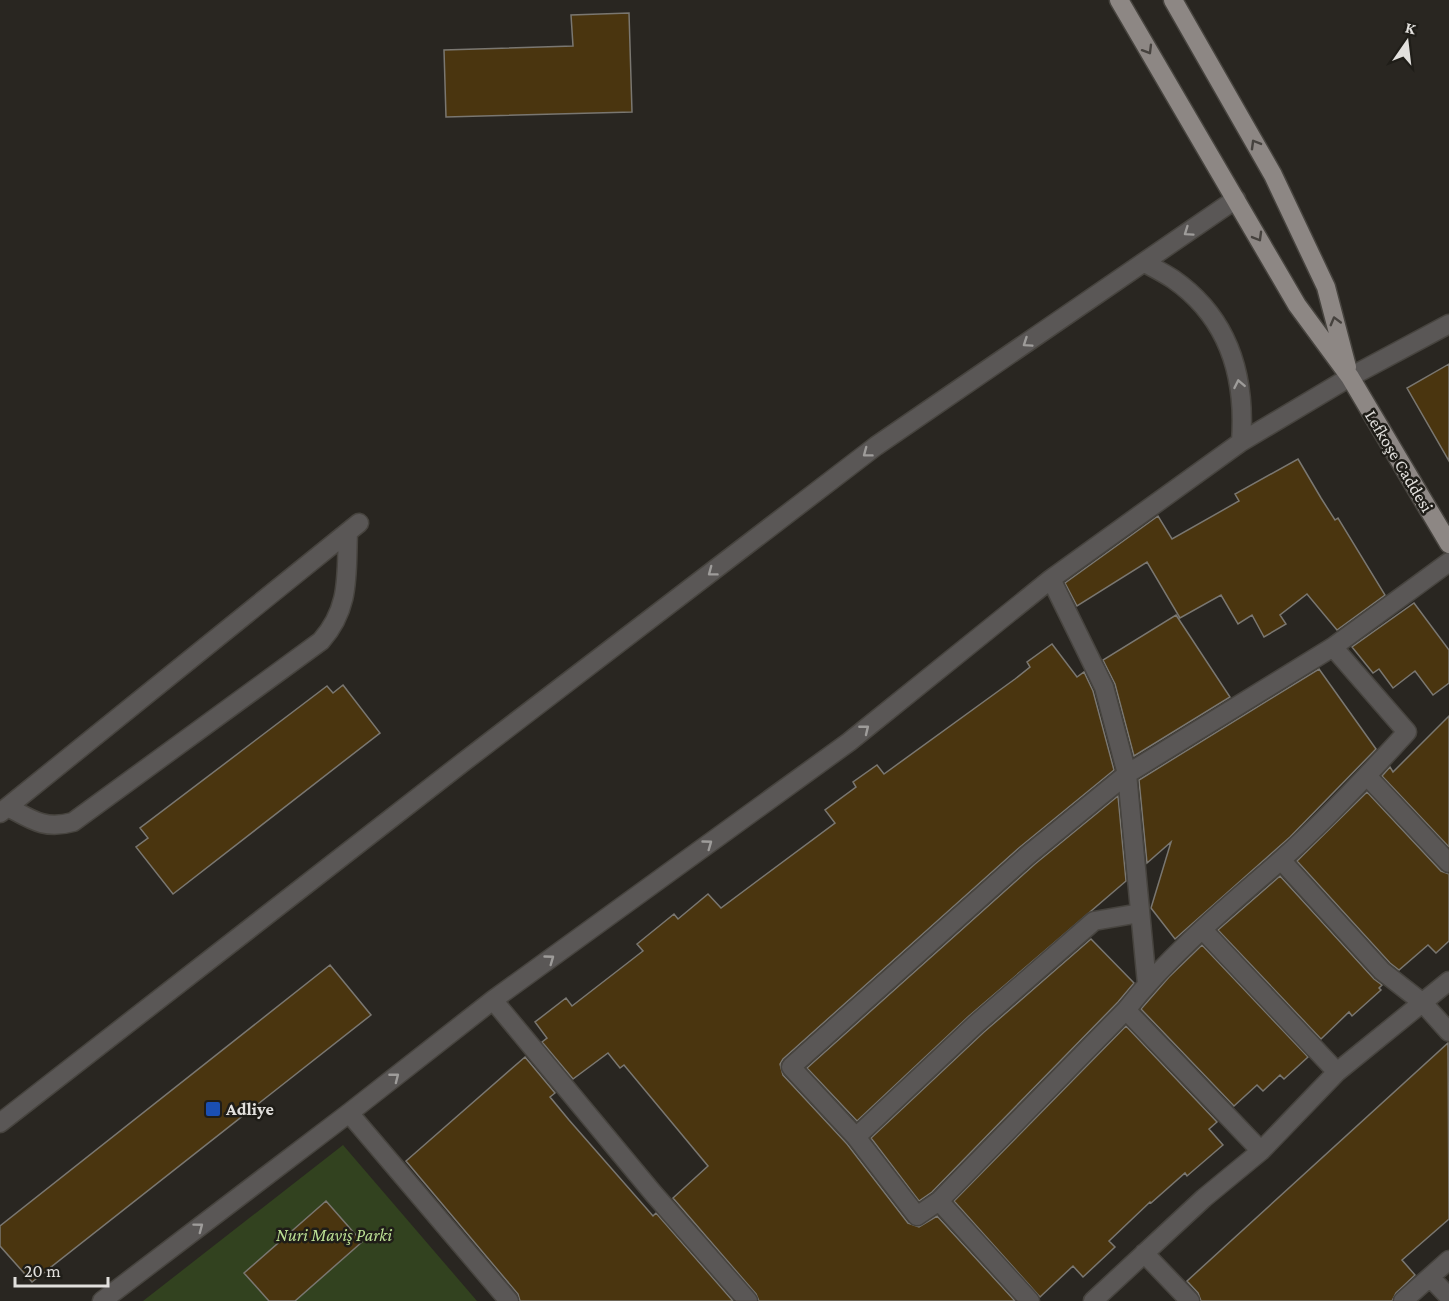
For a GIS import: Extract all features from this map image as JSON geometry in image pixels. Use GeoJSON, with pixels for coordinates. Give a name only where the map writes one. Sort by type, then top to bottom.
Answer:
{"type":"FeatureCollection","features":[{"type":"Feature","properties":{"kind":"main road"},"geometry":{"type":"LineString","coordinates":[[1119,0],[1297,304],[1350,377]]}},
{"type":"Feature","properties":{"kind":"main road"},"geometry":{"type":"LineString","coordinates":[[1173,0],[1273,175],[1326,287],[1350,377]]}},
{"type":"Feature","properties":{"kind":"main road","name":"Lefkoşe Caddesi"},"geometry":{"type":"LineString","coordinates":[[1350,377],[1449,544]]}},
{"type":"Feature","properties":{"kind":"street"},"geometry":{"type":"LineString","coordinates":[[0,1123],[484,746],[876,446],[1236,199]]}},
{"type":"Feature","properties":{"kind":"street"},"geometry":{"type":"LineString","coordinates":[[1145,263],[1173,279],[1198,300],[1218,326],[1232,354],[1240,382],[1243,412],[1240,442]]}},
{"type":"Feature","properties":{"kind":"street"},"geometry":{"type":"LineString","coordinates":[[102,1301],[493,1000],[849,742],[1051,579],[1240,442],[1350,377],[1449,324]]}},
{"type":"Feature","properties":{"kind":"street"},"geometry":{"type":"LineString","coordinates":[[353,527],[342,607],[338,620],[321,641],[73,822],[43,825],[4,810],[353,527]]}},
{"type":"Feature","properties":{"kind":"street"},"geometry":{"type":"LineString","coordinates":[[1333,647],[1407,732],[1367,776],[1281,860],[1147,984],[1126,1010],[939,1201],[917,1216],[856,1137],[791,1067],[1028,855],[1127,774],[1333,647],[1449,562]]}},
{"type":"Feature","properties":{"kind":"street"},"geometry":{"type":"LineString","coordinates":[[1051,579],[1104,687],[1127,774],[1147,984]]}},
{"type":"Feature","properties":{"kind":"street"},"geometry":{"type":"LineString","coordinates":[[1367,776],[1449,863]]}},
{"type":"Feature","properties":{"kind":"street"},"geometry":{"type":"LineString","coordinates":[[1281,860],[1382,971],[1423,1003],[1449,1032]]}},
{"type":"Feature","properties":{"kind":"street"},"geometry":{"type":"LineString","coordinates":[[856,1137],[976,1024],[1094,921],[1140,913]]}},
{"type":"Feature","properties":{"kind":"street"},"geometry":{"type":"LineString","coordinates":[[1203,930],[1337,1072]]}},
{"type":"Feature","properties":{"kind":"street"},"geometry":{"type":"LineString","coordinates":[[1093,1301],[1204,1198],[1261,1150],[1337,1072],[1449,981]]}},
{"type":"Feature","properties":{"kind":"street"},"geometry":{"type":"LineString","coordinates":[[493,1000],[653,1193],[748,1301]]}},
{"type":"Feature","properties":{"kind":"street"},"geometry":{"type":"LineString","coordinates":[[1126,1010],[1261,1150]]}},
{"type":"Feature","properties":{"kind":"street"},"geometry":{"type":"LineString","coordinates":[[349,1113],[509,1301]]}},
{"type":"Feature","properties":{"kind":"street"},"geometry":{"type":"LineString","coordinates":[[939,1201],[1030,1301]]}},
{"type":"Feature","properties":{"kind":"street"},"geometry":{"type":"LineString","coordinates":[[1144,1253],[1190,1301]]}},
{"type":"Feature","properties":{"kind":"street"},"geometry":{"type":"LineString","coordinates":[[1403,1301],[1449,1260]]}},
{"type":"Feature","properties":{"kind":"street"},"geometry":{"type":"LineString","coordinates":[[1430,1277],[1449,1297]]}},
{"type":"Feature","properties":{"kind":"green space","name":"Nuri Maviş Parki"},"geometry":{"type":"Polygon","coordinates":[[[343,1145],[477,1301],[143,1301],[343,1145]]]}},
{"type":"Feature","properties":{"kind":"building"},"geometry":{"type":"Polygon","coordinates":[[[629,13],[632,112],[446,117],[444,50],[573,46],[571,15],[629,13]]]}},
{"type":"Feature","properties":{"kind":"building"},"geometry":{"type":"Polygon","coordinates":[[[1449,364],[1449,461],[1407,388],[1449,364]]]}},
{"type":"Feature","properties":{"kind":"building"},"geometry":{"type":"Polygon","coordinates":[[[1298,459],[1335,520],[1338,518],[1385,595],[1337,630],[1307,594],[1280,615],[1286,624],[1264,637],[1252,615],[1238,624],[1221,595],[1180,618],[1147,562],[1077,606],[1065,583],[1158,516],[1172,539],[1239,501],[1235,494],[1298,459]]]}},
{"type":"Feature","properties":{"kind":"building"},"geometry":{"type":"Polygon","coordinates":[[[1414,603],[1449,650],[1449,683],[1433,695],[1415,671],[1393,688],[1379,669],[1373,673],[1352,647],[1414,603]]]}},
{"type":"Feature","properties":{"kind":"building"},"geometry":{"type":"Polygon","coordinates":[[[1176,615],[1230,697],[1134,756],[1115,684],[1103,660],[1176,615]]]}},
{"type":"Feature","properties":{"kind":"building"},"geometry":{"type":"Polygon","coordinates":[[[1052,644],[1077,677],[1084,672],[1093,691],[1114,770],[1020,847],[780,1064],[783,1075],[847,1144],[908,1223],[919,1227],[937,1216],[1015,1301],[759,1301],[756,1294],[673,1198],[708,1166],[624,1065],[620,1068],[608,1053],[573,1079],[542,1042],[547,1038],[535,1022],[566,998],[572,1006],[643,951],[637,944],[674,914],[678,919],[708,894],[721,908],[835,823],[825,810],[856,787],[853,782],[877,765],[884,774],[1015,679],[1030,667],[1027,662],[1052,644]]]}},
{"type":"Feature","properties":{"kind":"building"},"geometry":{"type":"Polygon","coordinates":[[[1319,669],[1376,749],[1290,837],[1175,939],[1151,908],[1171,842],[1147,863],[1139,780],[1319,669]]]}},
{"type":"Feature","properties":{"kind":"building"},"geometry":{"type":"Polygon","coordinates":[[[343,685],[380,733],[173,894],[136,847],[148,838],[140,828],[327,686],[333,693],[343,685]]]}},
{"type":"Feature","properties":{"kind":"building"},"geometry":{"type":"Polygon","coordinates":[[[1449,716],[1449,847],[1382,776],[1390,767],[1393,772],[1449,716]]]}},
{"type":"Feature","properties":{"kind":"building"},"geometry":{"type":"Polygon","coordinates":[[[1367,792],[1441,871],[1449,874],[1449,941],[1436,953],[1428,945],[1399,970],[1297,861],[1367,792]]]}},
{"type":"Feature","properties":{"kind":"building"},"geometry":{"type":"Polygon","coordinates":[[[1118,796],[1126,881],[969,1016],[857,1121],[807,1068],[1035,864],[1118,796]]]}},
{"type":"Feature","properties":{"kind":"building"},"geometry":{"type":"Polygon","coordinates":[[[1280,876],[1382,985],[1379,988],[1381,990],[1352,1016],[1349,1012],[1321,1039],[1218,930],[1280,876]]]}},
{"type":"Feature","properties":{"kind":"building"},"geometry":{"type":"Polygon","coordinates":[[[1091,939],[1134,983],[932,1192],[919,1201],[871,1138],[984,1032],[1091,939]]]}},
{"type":"Feature","properties":{"kind":"building"},"geometry":{"type":"Polygon","coordinates":[[[1202,945],[1308,1057],[1284,1079],[1280,1075],[1263,1091],[1257,1085],[1234,1106],[1141,1009],[1169,977],[1202,945]]]}},
{"type":"Feature","properties":{"kind":"building","name":"Adliye"},"geometry":{"type":"Polygon","coordinates":[[[330,965],[371,1015],[32,1282],[0,1246],[0,1226],[330,965]]]}},
{"type":"Feature","properties":{"kind":"building"},"geometry":{"type":"Polygon","coordinates":[[[1126,1026],[1217,1122],[1209,1129],[1223,1145],[1187,1176],[1185,1173],[1150,1202],[1109,1241],[1115,1247],[1083,1277],[1073,1266],[1040,1297],[954,1201],[1126,1026]]]}},
{"type":"Feature","properties":{"kind":"building"},"geometry":{"type":"Polygon","coordinates":[[[1448,1043],[1449,1219],[1402,1260],[1415,1275],[1396,1293],[1392,1301],[1201,1301],[1198,1293],[1187,1281],[1448,1043]]]}},
{"type":"Feature","properties":{"kind":"building"},"geometry":{"type":"Polygon","coordinates":[[[525,1057],[555,1093],[550,1097],[569,1120],[653,1216],[656,1213],[733,1301],[520,1301],[518,1294],[406,1161],[525,1057]]]}},
{"type":"Feature","properties":{"kind":"building"},"geometry":{"type":"Polygon","coordinates":[[[326,1201],[362,1242],[295,1301],[269,1301],[244,1273],[326,1201]]]}},
{"type":"Feature","properties":{"kind":"place","name":"Adliye"},"geometry":{"type":"Point","coordinates":[213,1109]}}]}
